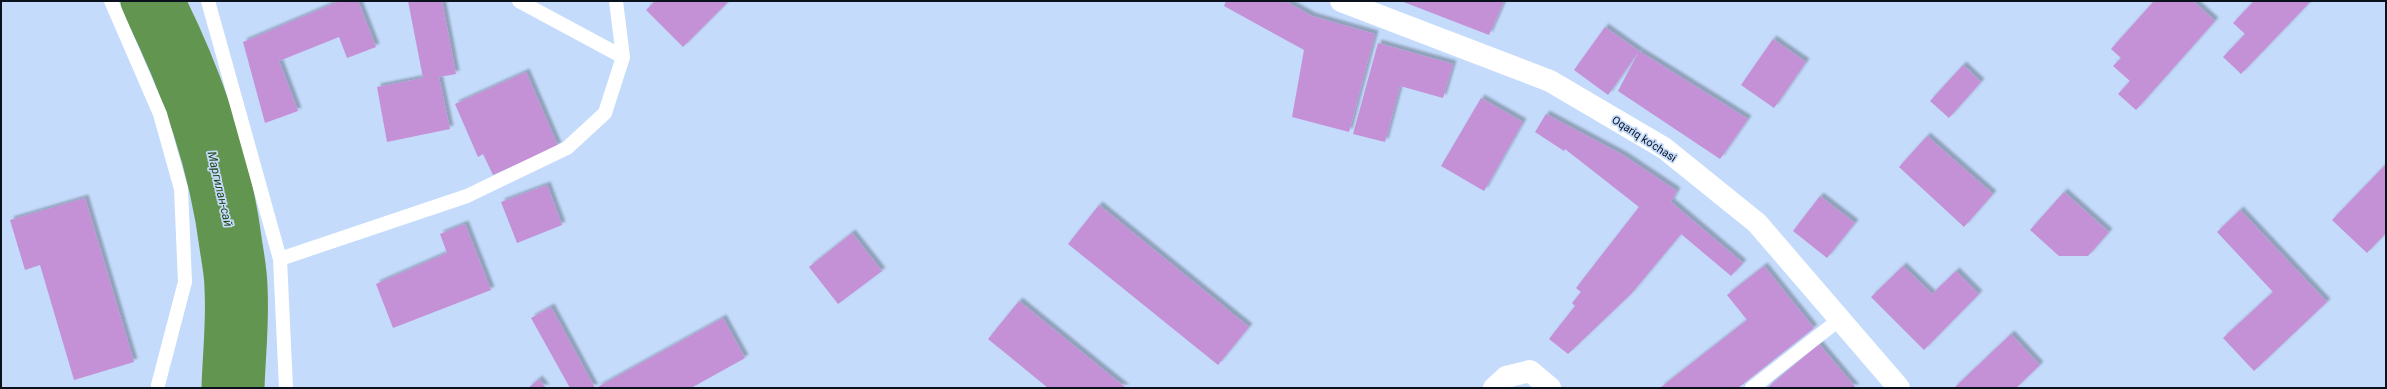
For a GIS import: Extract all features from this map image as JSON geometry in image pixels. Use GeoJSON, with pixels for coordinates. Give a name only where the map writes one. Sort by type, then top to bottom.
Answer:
{"type":"FeatureCollection","features":[{"type":"Feature","properties":{"kind":"street","name":"Oqariq ko'chasi"},"geometry":{"type":"LineString","coordinates":[[1341,1],[1550,81],[1664,148],[1757,223],[1899,388]]}},
{"type":"Feature","properties":{"kind":"street"},"geometry":{"type":"LineString","coordinates":[[1494,388],[1506,377],[1530,371],[1550,388]]}},
{"type":"Feature","properties":{"kind":"lane"},"geometry":{"type":"LineString","coordinates":[[111,1],[160,114],[181,189],[185,282],[158,385]]}},
{"type":"Feature","properties":{"kind":"lane"},"geometry":{"type":"LineString","coordinates":[[208,1],[280,259],[286,388]]}},
{"type":"Feature","properties":{"kind":"lane"},"geometry":{"type":"LineString","coordinates":[[518,1],[623,57]]}},
{"type":"Feature","properties":{"kind":"lane"},"geometry":{"type":"LineString","coordinates":[[280,259],[467,196],[567,148],[604,114],[623,57],[616,1]]}},
{"type":"Feature","properties":{"kind":"lane"},"geometry":{"type":"LineString","coordinates":[[1752,388],[1840,319]]}},
{"type":"Feature","properties":{"kind":"building"},"geometry":{"type":"Polygon","coordinates":[[[340,1],[358,1],[376,47],[347,58],[339,37],[279,61],[298,111],[265,123],[243,42],[340,1]]]}},
{"type":"Feature","properties":{"kind":"building"},"geometry":{"type":"Polygon","coordinates":[[[408,1],[442,1],[456,74],[439,77],[450,129],[387,142],[377,87],[423,78],[408,1]]]}},
{"type":"Feature","properties":{"kind":"building"},"geometry":{"type":"Polygon","coordinates":[[[655,1],[729,1],[683,47],[646,10],[655,1]]]}},
{"type":"Feature","properties":{"kind":"building"},"geometry":{"type":"Polygon","coordinates":[[[1226,1],[1285,1],[1312,16],[1375,34],[1349,132],[1292,117],[1304,50],[1224,6],[1226,1]]]}},
{"type":"Feature","properties":{"kind":"building"},"geometry":{"type":"Polygon","coordinates":[[[1401,1],[1504,1],[1489,35],[1401,1]]]}},
{"type":"Feature","properties":{"kind":"building"},"geometry":{"type":"Polygon","coordinates":[[[2154,1],[2193,1],[2215,21],[2136,110],[2118,94],[2130,81],[2113,66],[2121,58],[2111,49],[2154,1]]]}},
{"type":"Feature","properties":{"kind":"building"},"geometry":{"type":"Polygon","coordinates":[[[2254,1],[2311,1],[2241,74],[2223,57],[2245,34],[2233,23],[2254,1]]]}},
{"type":"Feature","properties":{"kind":"building"},"geometry":{"type":"Polygon","coordinates":[[[1605,27],[1639,51],[1608,95],[1574,70],[1605,27]]]}},
{"type":"Feature","properties":{"kind":"building"},"geometry":{"type":"Polygon","coordinates":[[[1773,39],[1806,62],[1774,108],[1741,85],[1773,39]]]}},
{"type":"Feature","properties":{"kind":"building"},"geometry":{"type":"Polygon","coordinates":[[[1378,43],[1453,64],[1443,98],[1400,86],[1385,142],[1353,134],[1378,43]]]}},
{"type":"Feature","properties":{"kind":"building"},"geometry":{"type":"Polygon","coordinates":[[[1639,51],[1748,119],[1720,159],[1618,91],[1639,51]]]}},
{"type":"Feature","properties":{"kind":"building"},"geometry":{"type":"Polygon","coordinates":[[[1963,65],[1981,82],[1949,118],[1930,101],[1963,65]]]}},
{"type":"Feature","properties":{"kind":"building"},"geometry":{"type":"Polygon","coordinates":[[[526,72],[558,146],[493,175],[483,154],[478,157],[455,104],[526,72]]]}},
{"type":"Feature","properties":{"kind":"building"},"geometry":{"type":"Polygon","coordinates":[[[1481,98],[1523,122],[1484,191],[1441,166],[1481,98]]]}},
{"type":"Feature","properties":{"kind":"building"},"geometry":{"type":"Polygon","coordinates":[[[1546,114],[1623,155],[1677,191],[1671,202],[1743,263],[1731,276],[1681,234],[1631,294],[1568,354],[1549,339],[1575,306],[1572,303],[1581,292],[1576,288],[1639,207],[1565,149],[1564,151],[1535,132],[1546,114]]]}},
{"type":"Feature","properties":{"kind":"building"},"geometry":{"type":"Polygon","coordinates":[[[1927,136],[1993,194],[1964,227],[1899,167],[1927,136]]]}},
{"type":"Feature","properties":{"kind":"building"},"geometry":{"type":"Polygon","coordinates":[[[2386,164],[2386,233],[2367,253],[2332,220],[2386,164]]]}},
{"type":"Feature","properties":{"kind":"building"},"geometry":{"type":"Polygon","coordinates":[[[547,185],[562,225],[517,243],[501,202],[547,185]]]}},
{"type":"Feature","properties":{"kind":"building"},"geometry":{"type":"Polygon","coordinates":[[[2064,192],[2109,232],[2088,256],[2059,256],[2030,230],[2064,192]]]}},
{"type":"Feature","properties":{"kind":"building"},"geometry":{"type":"Polygon","coordinates":[[[1820,196],[1855,223],[1827,258],[1793,231],[1820,196]]]}},
{"type":"Feature","properties":{"kind":"building"},"geometry":{"type":"Polygon","coordinates":[[[85,198],[134,362],[74,380],[40,265],[25,270],[10,220],[85,198]]]}},
{"type":"Feature","properties":{"kind":"building"},"geometry":{"type":"Polygon","coordinates":[[[1099,205],[1249,327],[1218,365],[1068,244],[1099,205]]]}},
{"type":"Feature","properties":{"kind":"building"},"geometry":{"type":"Polygon","coordinates":[[[2240,210],[2327,302],[2254,371],[2223,338],[2273,292],[2217,232],[2240,210]]]}},
{"type":"Feature","properties":{"kind":"building"},"geometry":{"type":"Polygon","coordinates":[[[465,224],[491,290],[393,328],[376,284],[447,253],[440,234],[465,224]]]}},
{"type":"Feature","properties":{"kind":"building"},"geometry":{"type":"Polygon","coordinates":[[[852,233],[882,271],[838,304],[809,267],[852,233]]]}},
{"type":"Feature","properties":{"kind":"building"},"geometry":{"type":"Polygon","coordinates":[[[1764,266],[1814,328],[1738,388],[1660,388],[1747,320],[1727,295],[1764,266]]]}},
{"type":"Feature","properties":{"kind":"building"},"geometry":{"type":"Polygon","coordinates":[[[1903,266],[1932,294],[1956,271],[1979,294],[1924,350],[1871,297],[1903,266]]]}},
{"type":"Feature","properties":{"kind":"building"},"geometry":{"type":"Polygon","coordinates":[[[1019,301],[1126,388],[1048,388],[988,339],[1019,301]]]}},
{"type":"Feature","properties":{"kind":"building"},"geometry":{"type":"Polygon","coordinates":[[[551,307],[595,388],[570,388],[531,318],[551,307]]]}},
{"type":"Feature","properties":{"kind":"building"},"geometry":{"type":"Polygon","coordinates":[[[723,318],[745,358],[691,388],[596,388],[723,318]]]}},
{"type":"Feature","properties":{"kind":"building"},"geometry":{"type":"Polygon","coordinates":[[[2011,334],[2040,365],[2016,388],[1954,388],[2011,334]]]}},
{"type":"Feature","properties":{"kind":"building"},"geometry":{"type":"Polygon","coordinates":[[[1819,344],[1856,388],[1767,388],[1819,344]]]}},
{"type":"Feature","properties":{"kind":"building"},"geometry":{"type":"Polygon","coordinates":[[[539,379],[546,388],[528,388],[539,379]]]}},
{"type":"Feature","properties":{"kind":"waterway","name":"Маргилан-сай"},"geometry":{"type":"LineString","coordinates":[[152,1],[191,89],[202,120],[220,182],[236,283],[233,388]]}}]}
